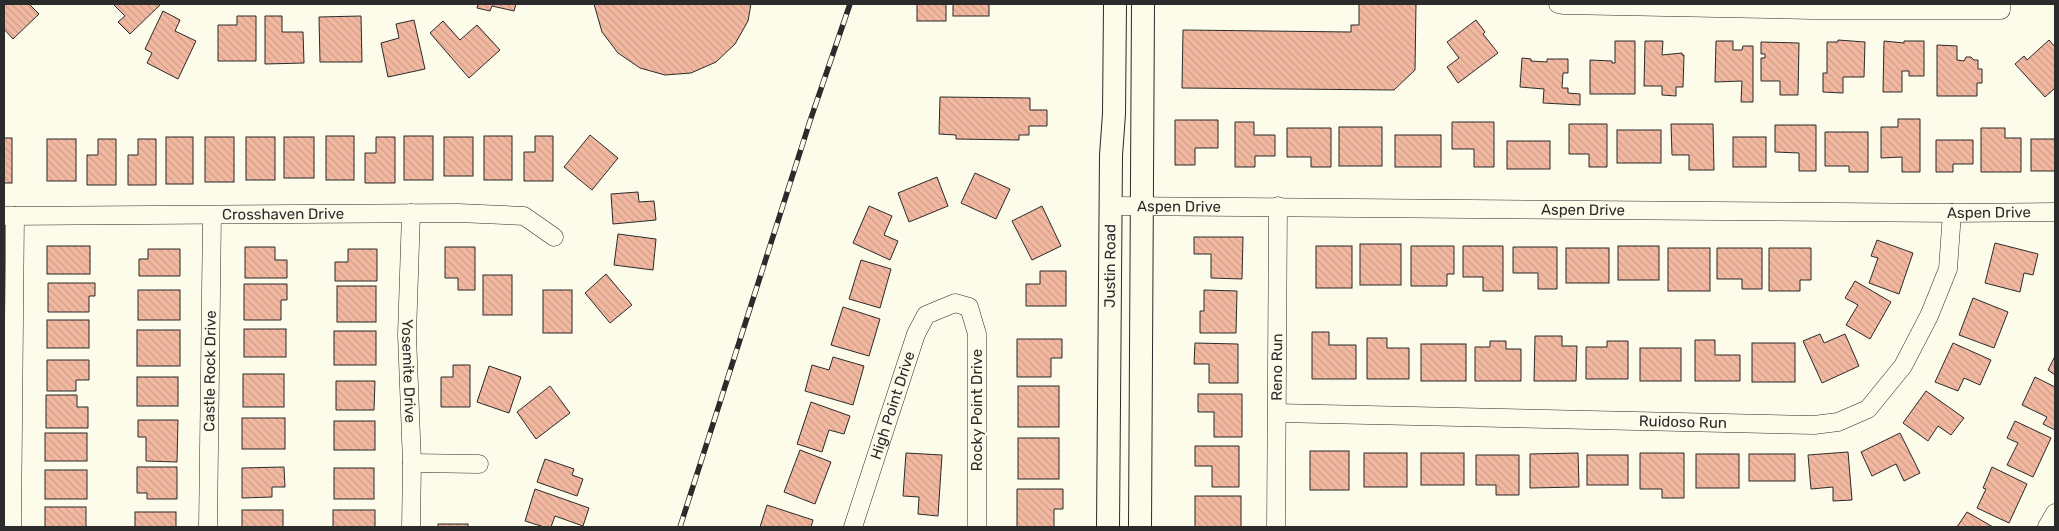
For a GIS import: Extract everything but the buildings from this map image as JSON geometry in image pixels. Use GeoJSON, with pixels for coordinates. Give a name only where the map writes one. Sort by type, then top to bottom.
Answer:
{"type":"FeatureCollection","features":[{"type":"Feature","properties":{"kind":"main road","name":"Justin Road"},"geometry":{"type":"LineString","coordinates":[[1108,527],[1115,4]]}},
{"type":"Feature","properties":{"kind":"main road"},"geometry":{"type":"LineString","coordinates":[[1127,4],[1141,78]]}},
{"type":"Feature","properties":{"kind":"main road","name":"Justin Road"},"geometry":{"type":"LineString","coordinates":[[1140,527],[1142,4]]}},
{"type":"Feature","properties":{"kind":"street"},"geometry":{"type":"LineString","coordinates":[[1558,4],[1573,6],[1802,10],[2002,10],[2002,4]]}},
{"type":"Feature","properties":{"kind":"street","name":"Aspen Drive"},"geometry":{"type":"LineString","coordinates":[[1111,206],[1952,213],[2055,212]]}},
{"type":"Feature","properties":{"kind":"street","name":"Reno Run"},"geometry":{"type":"LineString","coordinates":[[1276,527],[1278,206]]}},
{"type":"Feature","properties":{"kind":"street","name":"Yosemite Drive"},"geometry":{"type":"LineString","coordinates":[[411,213],[407,335],[412,463],[411,527]]}},
{"type":"Feature","properties":{"kind":"street","name":"Crosshaven Drive"},"geometry":{"type":"LineString","coordinates":[[9,216],[458,213],[524,216],[554,237]]}},
{"type":"Feature","properties":{"kind":"street","name":"Ruidoso Run"},"geometry":{"type":"LineString","coordinates":[[1277,413],[1814,425],[1838,422],[1868,409],[1903,366],[1929,316],[1948,269],[1952,213]]}},
{"type":"Feature","properties":{"kind":"street","name":"Castle Rock Drive"},"geometry":{"type":"LineString","coordinates":[[208,527],[212,215]]}},
{"type":"Feature","properties":{"kind":"street"},"geometry":{"type":"LineString","coordinates":[[9,216],[12,527]]}},
{"type":"Feature","properties":{"kind":"street","name":"High Point Drive"},"geometry":{"type":"LineString","coordinates":[[853,527],[916,334],[926,316],[955,303]]}},
{"type":"Feature","properties":{"kind":"street","name":"Rocky Point Drive"},"geometry":{"type":"LineString","coordinates":[[955,303],[968,307],[976,334],[977,527]]}},
{"type":"Feature","properties":{"kind":"street"},"geometry":{"type":"LineString","coordinates":[[412,463],[479,464]]}},
{"type":"Feature","properties":{"kind":"street"},"geometry":{"type":"LineString","coordinates":[[2047,527],[2055,513]]}},
{"type":"Feature","properties":{"kind":"railway"},"geometry":{"type":"LineString","coordinates":[[680,527],[810,121],[850,4]]}}]}
